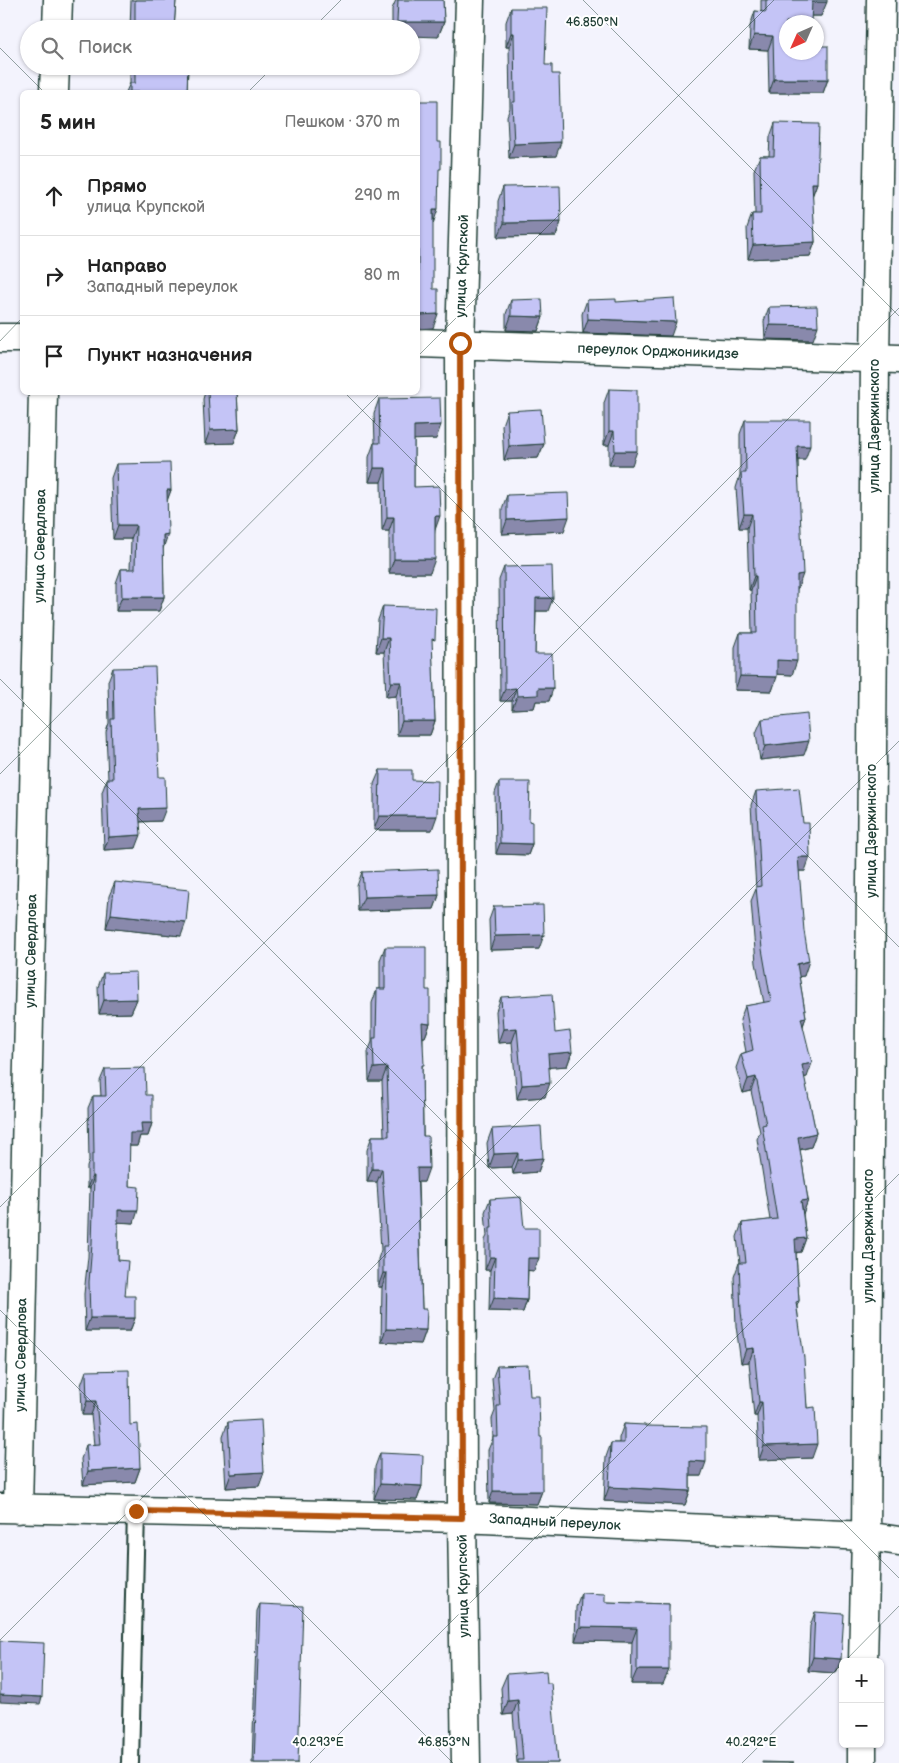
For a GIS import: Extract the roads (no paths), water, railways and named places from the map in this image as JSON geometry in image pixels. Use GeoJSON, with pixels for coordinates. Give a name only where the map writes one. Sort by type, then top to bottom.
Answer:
{"type":"FeatureCollection","features":[{"type":"Feature","properties":{"kind":"street"},"geometry":{"type":"LineString","coordinates":[[57,20],[58,0]]}},
{"type":"Feature","properties":{"kind":"street","name":"улица Крупской"},"geometry":{"type":"LineString","coordinates":[[466,1763],[462,1518],[460,343],[470,0]]}},
{"type":"Feature","properties":{"kind":"street","name":"улица Дзержинского"},"geometry":{"type":"LineString","coordinates":[[864,1658],[887,359],[881,0]]}},
{"type":"Feature","properties":{"kind":"street"},"geometry":{"type":"LineString","coordinates":[[54,90],[55,75]]}},
{"type":"Feature","properties":{"kind":"street"},"geometry":{"type":"LineString","coordinates":[[0,338],[20,338]]}},
{"type":"Feature","properties":{"kind":"street","name":"переулок Орджоникидзе"},"geometry":{"type":"LineString","coordinates":[[420,343],[887,359]]}},
{"type":"Feature","properties":{"kind":"street","name":"улица Свердлова"},"geometry":{"type":"LineString","coordinates":[[9,1509],[43,395]]}},
{"type":"Feature","properties":{"kind":"street","name":"Западный переулок"},"geometry":{"type":"LineString","coordinates":[[9,1509],[462,1518],[866,1536],[899,1540]]}},
{"type":"Feature","properties":{"kind":"street"},"geometry":{"type":"LineString","coordinates":[[862,1748],[862,1763]]}},
{"type":"Feature","properties":{"kind":"lane"},"geometry":{"type":"LineString","coordinates":[[130,1763],[136,1511]]}}]}
